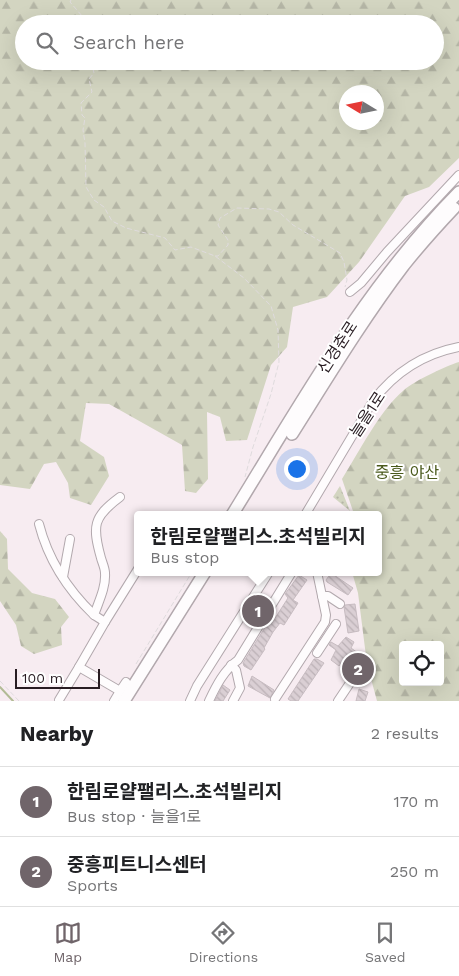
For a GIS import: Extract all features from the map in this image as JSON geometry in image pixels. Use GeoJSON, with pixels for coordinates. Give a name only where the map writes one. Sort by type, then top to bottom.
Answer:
{"type":"FeatureCollection","features":[{"type":"Feature","properties":{"kind":"highway","name":"신경춘로"},"geometry":{"type":"LineString","coordinates":[[243,511],[328,360],[376,291],[424,229],[459,192]]}},
{"type":"Feature","properties":{"kind":"highway","name":"신경춘로"},"geometry":{"type":"LineString","coordinates":[[235,511],[405,264],[459,203]]}},
{"type":"Feature","properties":{"kind":"highway"},"geometry":{"type":"LineString","coordinates":[[119,698],[194,576]]}},
{"type":"Feature","properties":{"kind":"highway"},"geometry":{"type":"LineString","coordinates":[[119,698],[202,576]]}},
{"type":"Feature","properties":{"kind":"street"},"geometry":{"type":"LineString","coordinates":[[350,292],[361,284],[387,252],[459,175]]}},
{"type":"Feature","properties":{"kind":"street","name":"늘을1로"},"geometry":{"type":"LineString","coordinates":[[307,511],[373,401],[381,391],[397,375],[416,362],[430,355],[459,347]]}},
{"type":"Feature","properties":{"kind":"street"},"geometry":{"type":"LineString","coordinates":[[94,615],[103,591],[105,572],[95,526],[100,513],[120,497]]}},
{"type":"Feature","properties":{"kind":"street"},"geometry":{"type":"LineString","coordinates":[[39,524],[44,544],[63,577],[80,601],[94,615],[105,622]]}},
{"type":"Feature","properties":{"kind":"street"},"geometry":{"type":"LineString","coordinates":[[63,577],[70,539]]}},
{"type":"Feature","properties":{"kind":"street"},"geometry":{"type":"LineString","coordinates":[[59,700],[134,575]]}},
{"type":"Feature","properties":{"kind":"street"},"geometry":{"type":"LineString","coordinates":[[190,701],[197,686],[266,576]]}},
{"type":"Feature","properties":{"kind":"street"},"geometry":{"type":"LineString","coordinates":[[209,701],[217,685],[231,665],[238,660],[290,576]]}},
{"type":"Feature","properties":{"kind":"street"},"geometry":{"type":"LineString","coordinates":[[275,700],[325,622],[326,615],[318,576]]}},
{"type":"Feature","properties":{"kind":"street"},"geometry":{"type":"LineString","coordinates":[[322,596],[328,596],[340,604]]}},
{"type":"Feature","properties":{"kind":"street"},"geometry":{"type":"LineString","coordinates":[[317,653],[336,624]]}},
{"type":"Feature","properties":{"kind":"street"},"geometry":{"type":"LineString","coordinates":[[317,634],[326,640]]}},
{"type":"Feature","properties":{"kind":"street"},"geometry":{"type":"LineString","coordinates":[[231,665],[236,670],[240,688],[233,701]]}},
{"type":"Feature","properties":{"kind":"street"},"geometry":{"type":"LineString","coordinates":[[79,667],[119,698],[126,682]]}},
{"type":"Feature","properties":{"kind":"street"},"geometry":{"type":"LineString","coordinates":[[338,701],[350,683]]}},
{"type":"Feature","properties":{"kind":"path"},"geometry":{"type":"LineString","coordinates":[[71,0],[70,2],[81,15]]}},
{"type":"Feature","properties":{"kind":"path"},"geometry":{"type":"LineString","coordinates":[[93,70],[94,73],[88,79],[92,92],[81,103],[82,115],[85,118],[83,130],[86,186],[94,200],[104,206],[112,221],[126,228],[165,238],[175,250],[191,247],[215,256],[244,278],[271,306],[278,330],[279,362],[271,394],[247,469]]}},
{"type":"Feature","properties":{"kind":"path"},"geometry":{"type":"LineString","coordinates":[[215,256],[218,256],[228,245],[228,240],[218,225],[220,218],[239,207],[275,210],[293,225],[340,253],[344,262],[345,289],[350,292]]}},
{"type":"Feature","properties":{"kind":"path"},"geometry":{"type":"LineString","coordinates":[[136,665],[190,576]]}},
{"type":"Feature","properties":{"kind":"path"},"geometry":{"type":"LineString","coordinates":[[0,681],[19,701]]}},
{"type":"Feature","properties":{"kind":"green space"},"geometry":{"type":"Polygon","coordinates":[[[0,0],[459,0],[459,158],[429,187],[405,196],[359,262],[327,297],[293,307],[287,347],[271,365],[247,440],[226,441],[220,417],[207,412],[208,479],[196,493],[185,491],[182,445],[109,404],[86,403],[80,441],[104,457],[109,476],[91,505],[70,498],[68,483],[56,462],[44,464],[30,489],[0,485],[0,0]]]}},
{"type":"Feature","properties":{"kind":"green space","name":"중흥 야산"},"geometry":{"type":"Polygon","coordinates":[[[459,362],[459,701],[377,701],[367,664],[358,593],[353,576],[382,576],[382,511],[353,511],[342,479],[378,420],[395,398],[415,382],[459,362]]]}},
{"type":"Feature","properties":{"kind":"green space"},"geometry":{"type":"Polygon","coordinates":[[[340,486],[350,511],[333,497],[340,486]]]}},
{"type":"Feature","properties":{"kind":"green space"},"geometry":{"type":"Polygon","coordinates":[[[0,531],[7,539],[8,569],[32,593],[55,599],[69,617],[61,627],[62,645],[34,654],[21,646],[16,625],[0,601],[0,531]]]}},
{"type":"Feature","properties":{"kind":"building"},"geometry":{"type":"Polygon","coordinates":[[[298,576],[307,580],[293,600],[298,603],[284,625],[280,623],[273,632],[265,649],[251,670],[244,666],[243,663],[264,629],[269,622],[272,623],[288,598],[285,594],[298,576]]]}},
{"type":"Feature","properties":{"kind":"building"},"geometry":{"type":"Polygon","coordinates":[[[329,576],[335,576],[353,588],[348,595],[326,580],[329,576]]]}},
{"type":"Feature","properties":{"kind":"building"},"geometry":{"type":"Polygon","coordinates":[[[355,604],[359,631],[348,633],[344,607],[345,605],[355,604]]]}},
{"type":"Feature","properties":{"kind":"building"},"geometry":{"type":"Polygon","coordinates":[[[346,637],[354,642],[351,648],[365,658],[362,662],[366,665],[361,671],[366,674],[359,684],[347,677],[354,667],[343,660],[339,666],[331,660],[336,650],[329,645],[331,642],[338,646],[346,637]]]}},
{"type":"Feature","properties":{"kind":"building"},"geometry":{"type":"Polygon","coordinates":[[[314,659],[324,663],[298,701],[291,701],[288,699],[314,659]]]}},
{"type":"Feature","properties":{"kind":"building"},"geometry":{"type":"Polygon","coordinates":[[[252,676],[274,690],[270,698],[248,686],[252,676]]]}},
{"type":"Feature","properties":{"kind":"building"},"geometry":{"type":"Polygon","coordinates":[[[223,685],[230,690],[223,701],[215,701],[223,685]]]}},
{"type":"Feature","properties":{"kind":"building"},"geometry":{"type":"Polygon","coordinates":[[[359,689],[368,692],[365,701],[356,701],[359,689]]]}},
{"type":"Feature","properties":{"kind":"waterway"},"geometry":{"type":"LineString","coordinates":[[0,687],[13,701]]}},
{"type":"Feature","properties":{"kind":"place","name":"한림로얄팰리스.초석빌리지"},"geometry":{"type":"Point","coordinates":[258,611]}},
{"type":"Feature","properties":{"kind":"place","name":"중흥피트니스센터"},"geometry":{"type":"Point","coordinates":[358,669]}}]}
